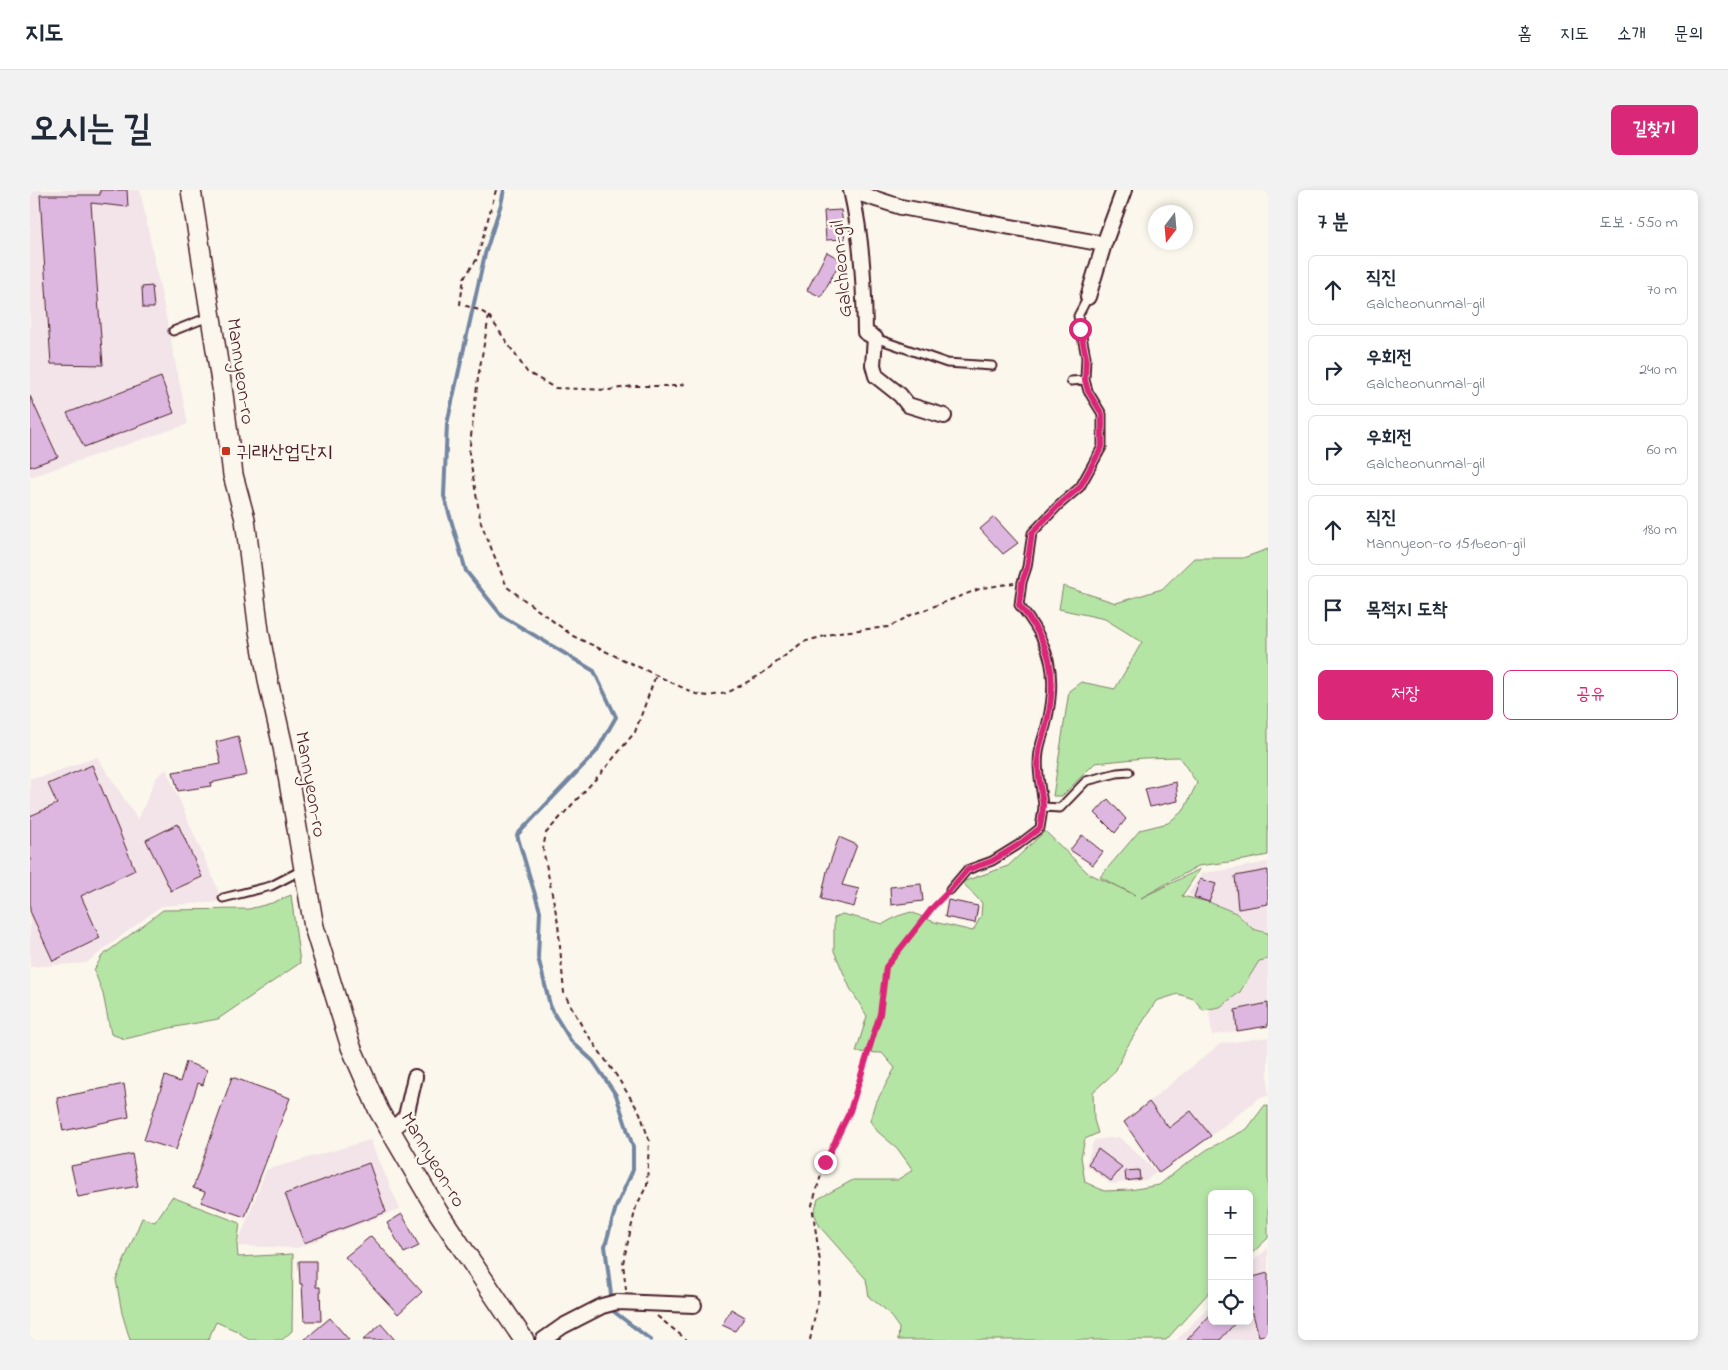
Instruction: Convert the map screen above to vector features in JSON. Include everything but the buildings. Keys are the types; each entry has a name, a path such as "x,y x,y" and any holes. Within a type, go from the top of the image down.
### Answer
{"main road":[{"name":"Mannyeon-ro","path":"190,190 223,394 233,475 245,519 259,631 283,747 314,927 352,1048 379,1111 438,1212 524,1340"}],"street":[{"name":"Galcheon-gil","path":"851,190 900,207 1104,244"},
{"name":"Galcheon-gil","path":"851,190 857,216 864,269 865,332 875,338 872,365 876,376 908,405 944,416"},
{"path":"1088,297 1104,244 1124,190"},
{"path":"391,1131 406,1116 415,1078"},
{"path":"543,1340 563,1326 602,1306 623,1303 694,1305"}],"lane":[{"path":"950,890 967,870 992,861 1018,845 1040,828 1043,807 1038,770 1039,752 1053,692 1052,668 1046,646 1019,605 1032,533 1059,505 1080,487 1102,447 1102,414 1088,391 1085,380 1086,357 1078,316 1088,297"},
{"path":"173,331 211,316"},
{"name":"Galcheon-gil","path":"875,338 947,363 992,366"},
{"path":"1071,381 1085,380"},
{"path":"1043,807 1060,808 1086,781 1129,772"},
{"path":"223,898 271,886 304,868"}],"path":[{"path":"496,190 477,259 464,278 460,304 479,310 489,316 526,372 555,388 609,390 633,386 679,386 686,383"},
{"path":"489,316 478,378 469,453 481,523 507,587 573,636 696,694 708,696 727,693 760,676 803,642 839,632 889,627 912,615 982,588 1022,582"},
{"path":"623,1303 623,1263 626,1244 636,1207 647,1185 649,1140 640,1113 583,1028 564,993 558,923 543,850 546,833 603,771 635,732 656,674"},
{"path":"810,1340 819,1295 820,1262 812,1204 825,1162 850,1111 878,1023 886,967 933,907 950,890"},
{"path":"655,1314 686,1340"}],"shaded area":[{"path":"30,190 140,190 188,424 30,477"},
{"path":"97,757 138,820 156,778 166,769 218,890 217,902 161,906 86,963 30,967 30,778 41,777"},
{"path":"1268,862 1268,931 1253,928 1238,913 1188,894 1202,873"},
{"path":"1268,960 1268,1026 1212,1035 1209,1011 1220,1007 1243,990 1259,961"},
{"path":"1268,1037 1268,1096 1260,1097 1211,1136 1159,1173 1124,1122 1220,1044"},
{"path":"1119,1137 1157,1172 1146,1180 1111,1184 1086,1165 1094,1140"},
{"path":"370,1140 400,1209 297,1248 237,1246 266,1170"},
{"path":"1268,1248 1268,1340 1177,1340 1208,1307 1208,1325 1253,1325 1253,1261"}],"green space":[{"path":"1268,549 1268,855 1198,866 1141,898 1200,869 1182,896 1209,902 1236,913 1253,929 1268,933 1268,959 1259,961 1240,992 1220,1007 1203,1010 1194,999 1178,994 1156,1001 1125,1050 1115,1072 1093,1092 1094,1120 1098,1133 1085,1139 1081,1157 1085,1182 1104,1191 1130,1190 1159,1185 1208,1149 1247,1129 1265,1105 1268,1106 1268,1238 1253,1252 1253,1190 1208,1190 1208,1293 1166,1340 898,1340 899,1328 886,1310 869,1297 866,1279 820,1227 814,1213 818,1199 853,1180 897,1180 913,1170 897,1148 878,1132 870,1121 874,1106 895,1068 882,1053 856,1052 867,1016 850,988 834,951 834,918 842,914 883,924 911,912 934,922 973,931 981,916 982,903 962,882 1008,866 1045,831 1088,873 1135,895 1100,877 1140,830 1168,823 1184,810 1197,783 1179,757 1144,758 1095,763 1062,796 1053,796 1069,691 1081,682 1115,689 1142,642 1105,619 1059,609 1063,586 1116,603 1162,589 1194,558 1243,558"},
{"path":"291,895 300,963 218,1019 125,1039 111,1034 103,994 94,970 102,956 163,910 249,909 272,903"},
{"path":"172,1197 240,1223 237,1246 238,1257 293,1254 292,1331 282,1340 249,1340 237,1331 216,1322 208,1340 130,1340 122,1313 116,1280 142,1218 155,1222"}],"waterway":[{"path":"504,190 485,254 447,424 444,496 466,571 502,616 594,671 616,717 596,752 517,835 540,911 538,957 551,1009 571,1041 593,1061 616,1095 633,1147 633,1170 616,1207 605,1246 613,1311 651,1340"}],"place":[{"name":"귀래산업단지","path":"226,451"}],"route":[{"path":"825,1162 850,1111 880,1014 886,967 933,907 967,870 992,861 1018,845 1040,828 1043,807 1038,770 1039,752 1053,692 1052,668 1046,646 1019,605 1032,533 1059,505 1080,487 1102,447 1102,414 1088,391 1085,380 1086,357 1080,329"}]}
